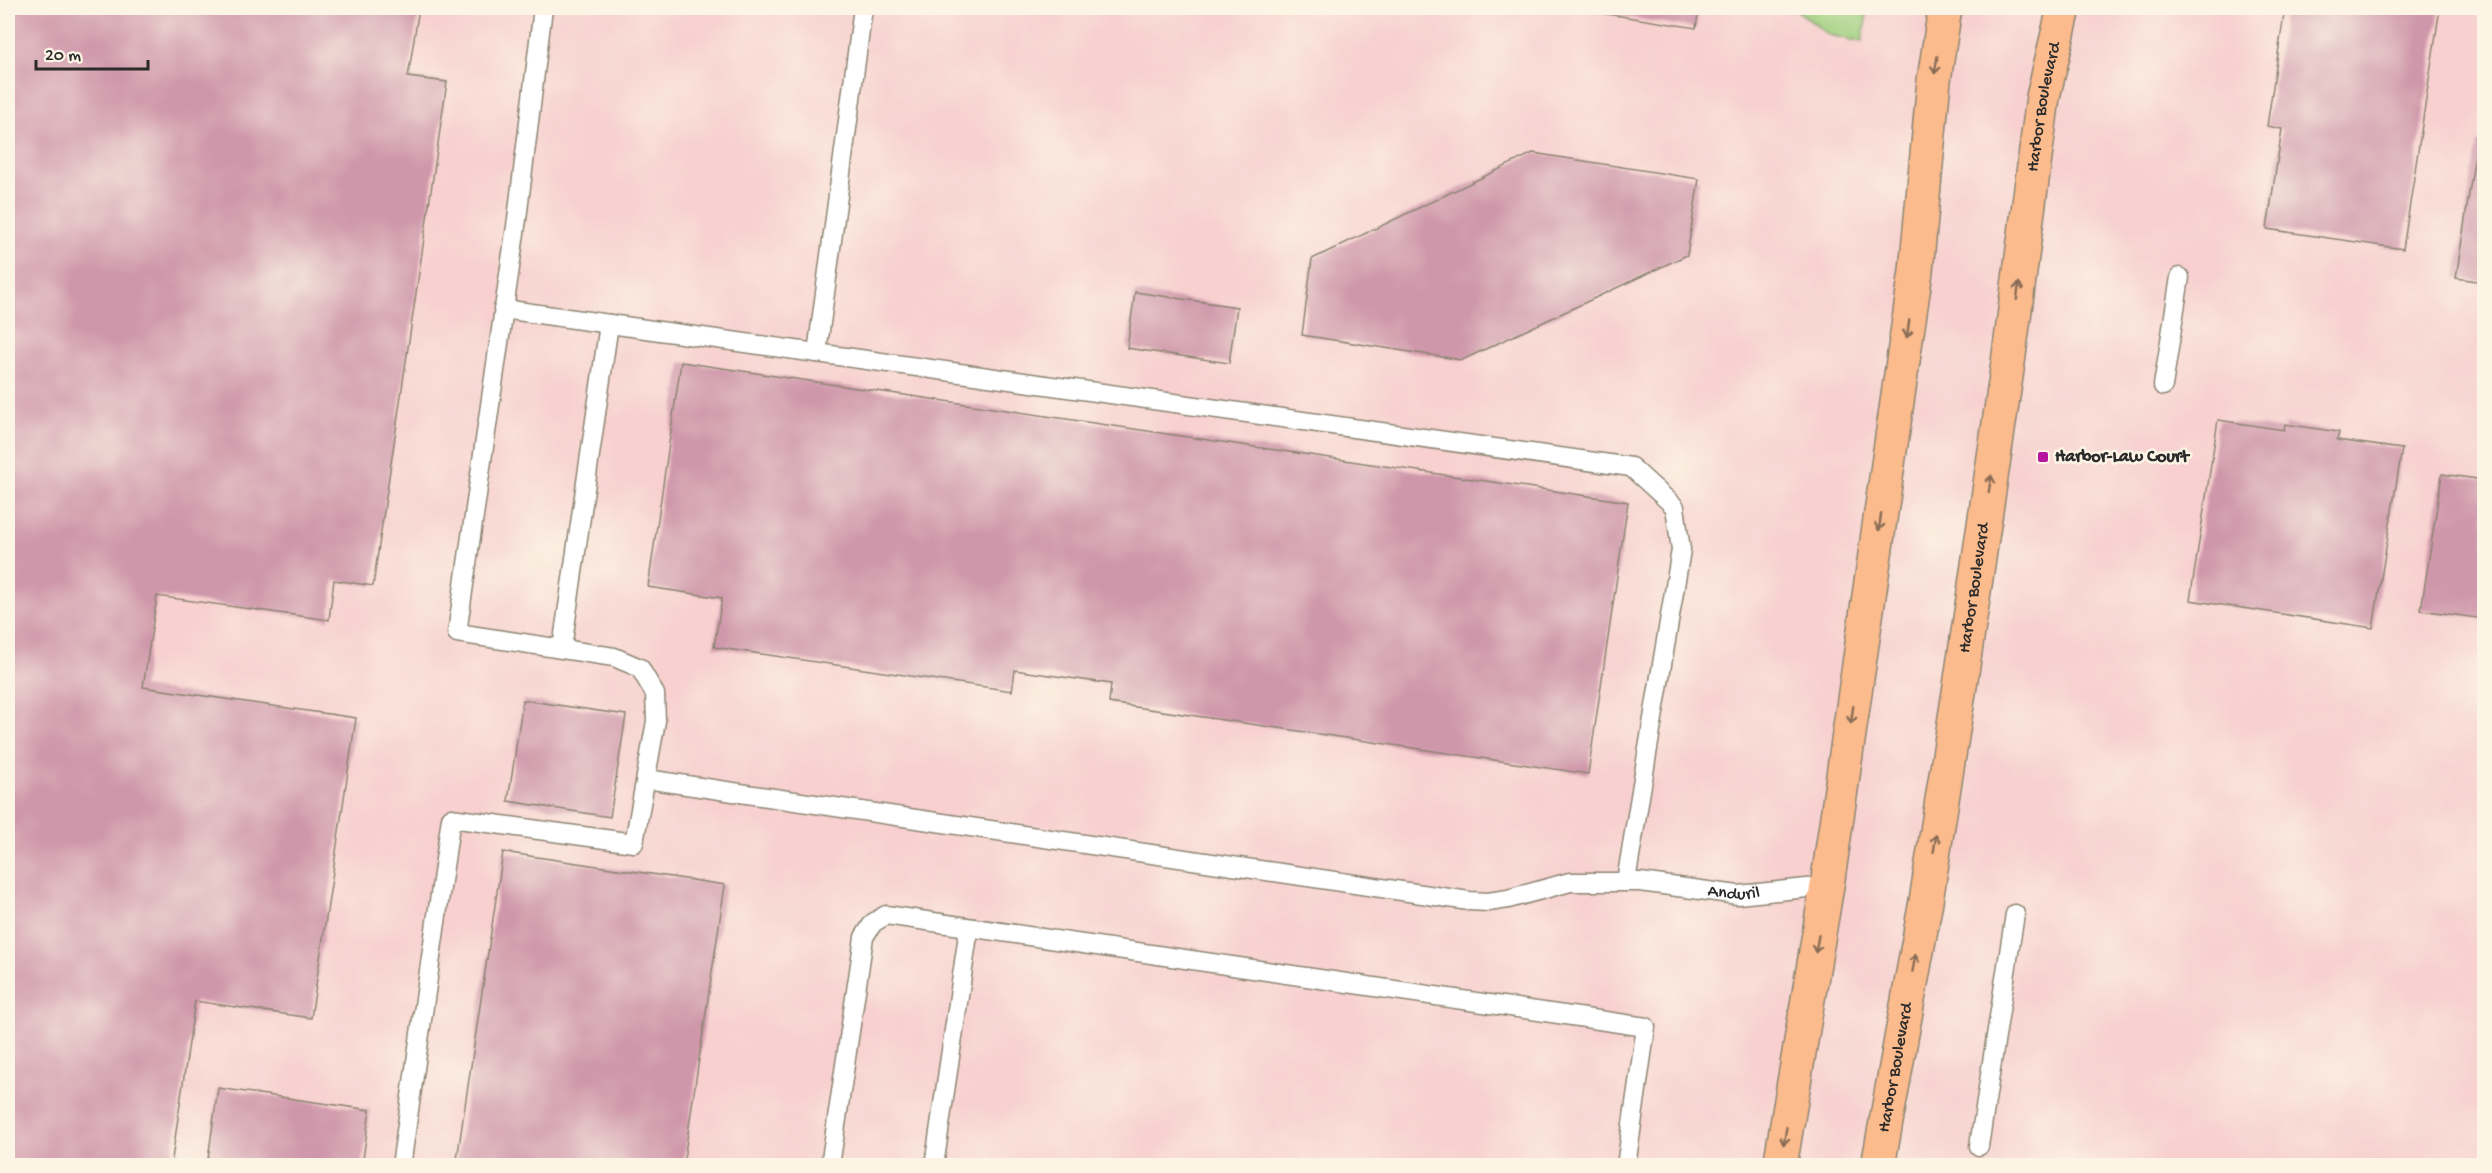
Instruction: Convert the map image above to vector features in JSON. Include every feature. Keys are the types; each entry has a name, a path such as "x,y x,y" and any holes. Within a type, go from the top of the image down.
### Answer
{"main road":[{"path":"1780,1166 1827,886 1916,271 1934,80 1946,8"},
{"name":"Harbor Boulevard","path":"1878,1166 1926,901 1963,663 2008,363 2043,97 2064,8"}],"lane":[{"path":"401,1166 451,818 634,843 656,721 655,694 640,668 615,657 457,633 543,8"},
{"path":"817,353 863,8"},
{"path":"2163,386 2180,277"},
{"path":"503,309 1631,467 1675,507 1681,550 1633,881"},
{"path":"562,648 609,324"},
{"name":"Anduril","path":"646,778 1469,901 1488,902 1570,882 1633,881 1738,895 1827,886"},
{"path":"1979,1146 2015,914"},
{"path":"830,1166 864,937 873,923 886,915 1646,1027 1626,1166"},
{"path":"934,1166 969,928"}],"shaded area":[{"path":"8,8 2484,8 2484,1165 8,1165"}],"green space":[{"path":"1794,8 1868,8 1862,42 1829,35"}],"building":[{"path":"8,8 419,8 408,77 447,82 373,586 334,580 329,620 157,596 143,687 356,718 311,1018 195,1001 171,1166 8,1166"},
{"path":"1570,8 1699,8 1696,28"},
{"path":"2285,8 2440,8 2403,249 2267,229 2282,129 2267,126"},
{"path":"2477,142 2484,143 2484,282 2456,278"},
{"path":"1533,153 1699,179 1687,255 1462,360 1302,335 1312,259"},
{"path":"1135,292 1237,307 1229,363 1127,348"},
{"path":"681,362 1628,502 1588,774 1109,703 1111,684 1015,670 1012,691 714,647 722,598 648,587"},
{"path":"2218,420 2284,430 2285,424 2339,432 2337,440 2402,449 2373,628 2190,600"},
{"path":"2442,474 2484,480 2484,619 2421,610"},
{"path":"523,700 626,715 610,817 508,801"},
{"path":"503,852 725,885 683,1166 456,1166"},
{"path":"218,1088 370,1110 362,1166 207,1166"}],"place":[{"name":"Harbor-Law Court","path":"2043,457"}]}
